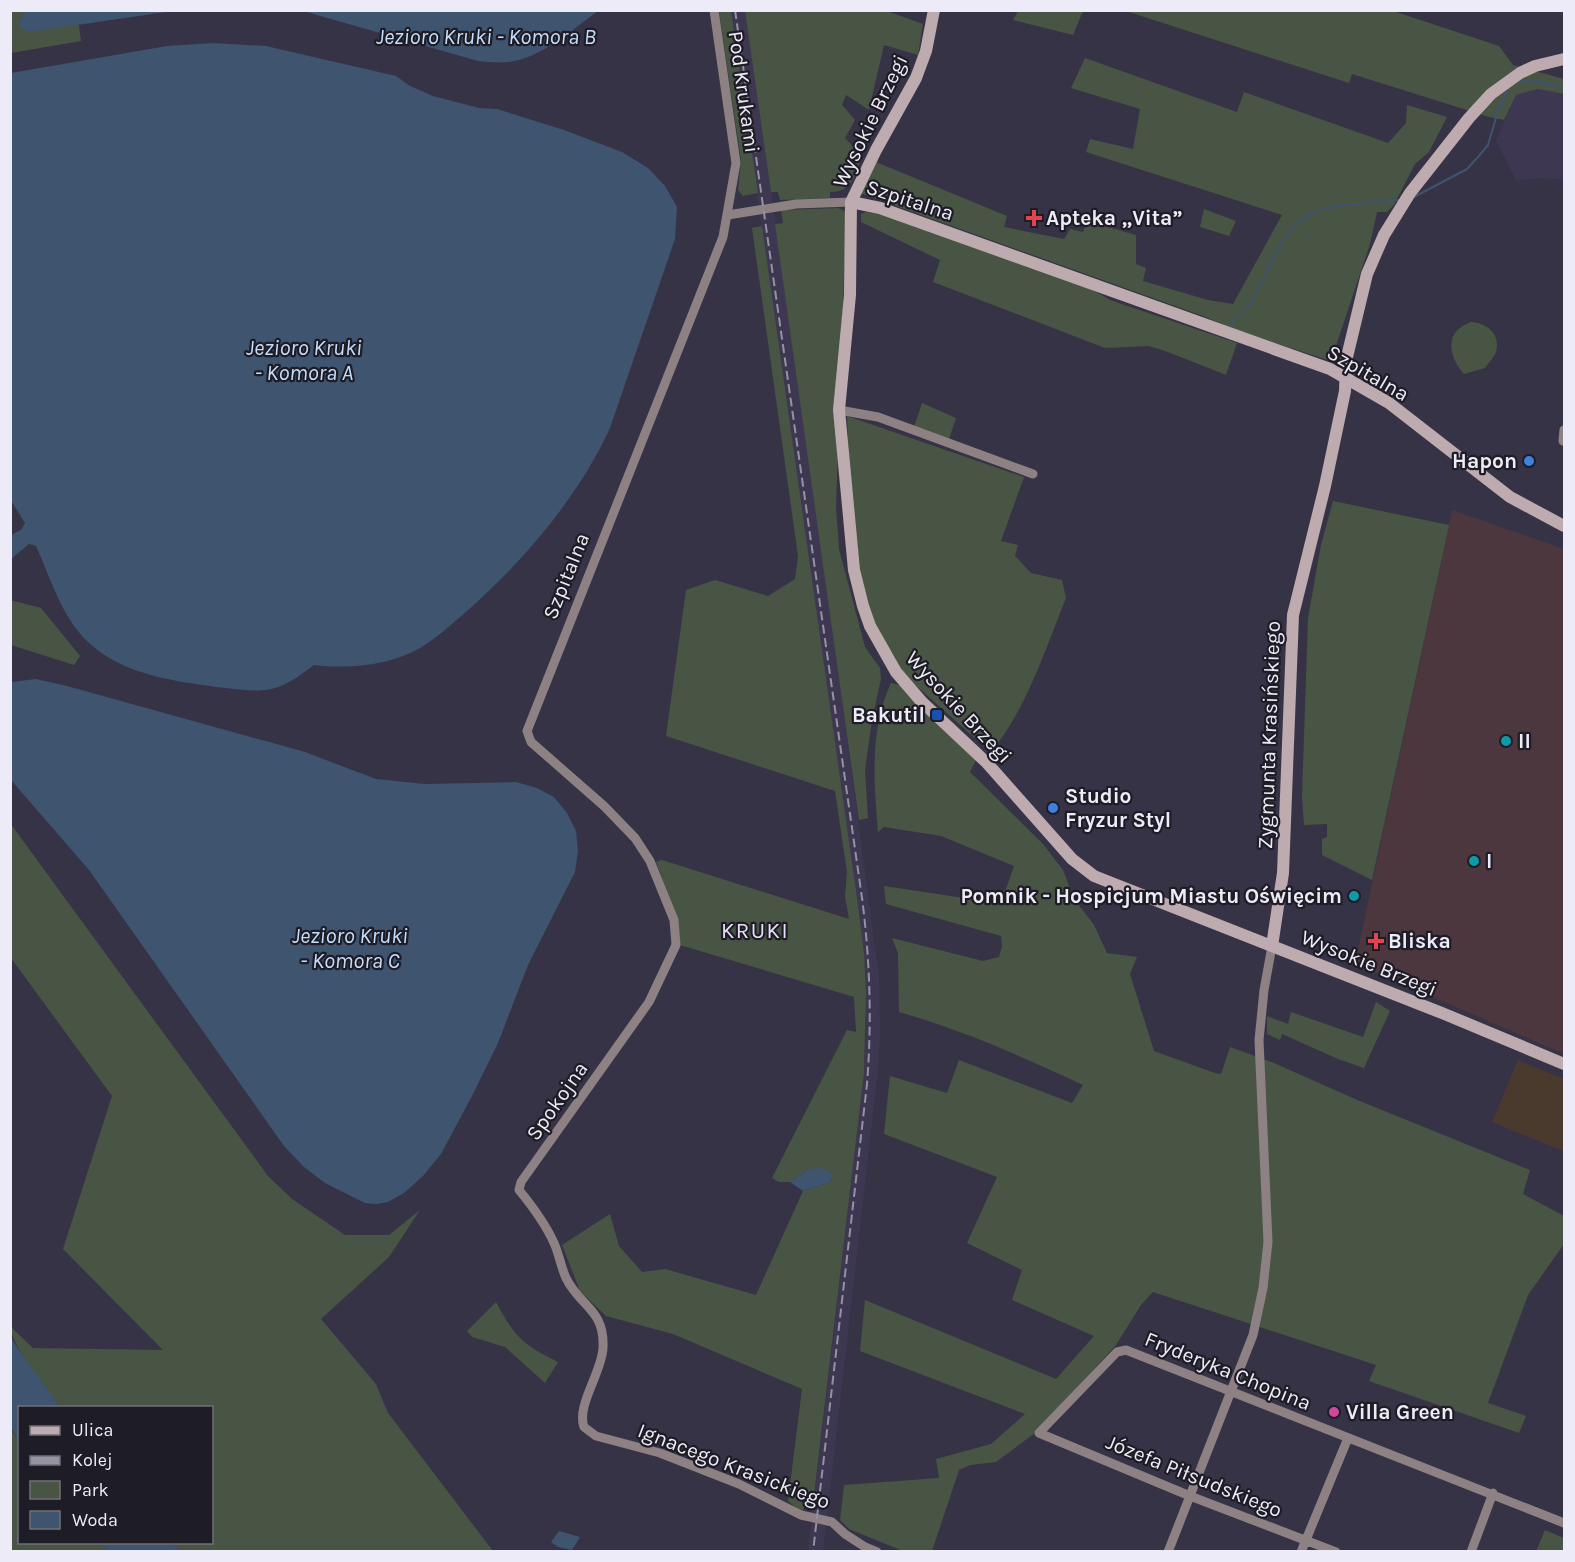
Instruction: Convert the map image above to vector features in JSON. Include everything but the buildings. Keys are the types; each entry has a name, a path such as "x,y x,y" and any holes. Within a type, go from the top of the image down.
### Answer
{"street":[{"name":"Pod Krukami","path":"714,10 736,163 728,215"},
{"name":"Wysokie Brzegi","path":"934,10 926,51 916,78 876,150 851,202 850,295 839,410 857,588 870,626 896,672 921,701 987,764 1062,849 1082,868 1112,883 1442,1013 1564,1064"},
{"name":"Zygmunta Krasińskiego","path":"1168,1551 1232,1393 1257,1320 1263,1288 1268,1219 1259,1040 1263,990 1283,873 1291,634 1293,615 1325,486 1345,391 1346,361 1367,274 1384,235 1410,193 1452,138 1491,94 1520,73 1536,66 1564,59"},
{"name":"Szpitalna","path":"649,1002 676,945 674,920 650,861 635,838 604,806 531,742 527,731 719,248 728,215 796,204 851,202 891,212 1326,368 1389,403 1518,503 1564,526"},
{"path":"839,410 878,417 1032,474"},
{"path":"1563,441 1564,430"},
{"name":"Spokojna","path":"543,1221 519,1190 521,1182 649,1002"},
{"name":"Ignacego Krasickiego","path":"543,1221 555,1245 565,1277 575,1293 591,1307 600,1323 603,1350 595,1382 582,1414 584,1427 596,1436 660,1453 739,1484 801,1515 832,1522 845,1534 877,1551"},
{"name":"Fryderyka Chopina","path":"1039,1433 1121,1350 1126,1350 1493,1493 1564,1523"},
{"name":"Józefa Piłsudskiego","path":"1039,1433 1190,1496 1336,1551"},
{"path":"1301,1551 1348,1438"},
{"path":"1471,1551 1493,1493"}],"shaded area":[{"path":"731,11 745,11 815,497 879,977 878,1070 823,1551 808,1551 864,1073 866,1031 864,953"},
{"path":"1538,89 1564,94 1564,180 1544,178 1516,180 1496,141 1515,95"},
{"path":"1452,510 1564,549 1564,1054 1355,963"},
{"path":"1518,1060 1564,1079 1564,1151 1492,1122"}],"green space":[{"path":"1018,10 1083,11 1073,35 1013,20"},
{"path":"11,11 25,11 19,22 79,25 81,41 11,53"},
{"path":"719,11 731,11 758,193 743,196 738,190 741,161"},
{"path":"745,11 887,11 923,24 918,55 884,45 869,110 846,95 842,105 855,120 845,138 862,156 849,185 844,189 830,192 830,198 780,200 778,192 771,192"},
{"path":"1126,11 1393,11 1499,46 1513,65 1564,79 1564,94 1538,89 1516,95 1504,120 1352,74 1349,83"},
{"path":"1085,58 1237,112 1244,92 1388,143 1406,123 1407,105 1447,117 1429,152 1415,164 1394,205 1387,212 1377,212 1370,244 1331,361 1241,332 1203,316 860,193 876,162 1007,216 1004,227 1064,239 1070,229 1083,232 1087,221 1136,235 1136,264 1146,268 1143,281 1208,300 1233,304 1282,215 1086,152 1090,139 1133,149 1140,109 1071,88"},
{"path":"838,208 845,211 846,223 836,507 839,549 865,647 880,668 881,679 865,770 868,818 859,820 775,224 783,223 781,210"},
{"path":"1204,209 1236,221 1229,236 1200,227"},
{"path":"866,212 882,214 1089,288 1110,300 1237,343 1226,375 1149,346 1105,348 933,282 940,260 861,222 861,214"},
{"path":"762,226 857,898 866,992 864,1073 813,1504 806,1504 802,1513 788,1501 802,1389 673,1334 606,1316 580,1291 562,1245 610,1214 619,1246 642,1272 665,1269 756,1295 803,1191 828,1183 832,1179 832,1174 827,1170 808,1169 790,1182 779,1182 772,1178 847,1030 856,1032 854,997 680,945 678,920 656,862 662,860 849,919 845,896 847,872 835,791 666,736 686,590 715,580 768,596 795,579 798,556 752,228"},
{"path":"1471,322 1487,327 1495,335 1497,346 1495,354 1485,368 1464,374 1455,360 1451,345 1456,331"},
{"path":"922,403 956,418 949,439 914,427"},
{"path":"847,416 1024,477 1001,541 1018,545 1015,556 1031,573 1062,580 1066,598 1026,696 993,750 986,748 884,657 854,581"},
{"path":"1333,501 1449,525 1372,880 1322,855 1322,839 1327,837 1327,824 1304,825 1302,796 1308,618 1321,545"},
{"path":"10,600 41,608 80,656 74,665 11,645"},
{"path":"891,683 900,685 977,758 970,772 1043,844 1063,870 1074,899 1094,925 1107,953 1137,957 1130,974 1154,1051 1221,1074 1230,1047 1274,1063 1355,1099 1530,1170 1523,1194 1564,1216 1564,1244 1528,1295 1488,1403 1526,1416 1519,1433 1369,1381 1376,1365 1153,1292 1141,1305 1116,1345 1039,1430 996,1462 970,1465 959,1470 932,1551 903,1551 849,1529 840,1520 844,1485 939,1478 936,1459 991,1444 1025,1414 860,1351 865,1300 1056,1379 1094,1336 1012,1300 1022,1270 967,1243 997,1177 884,1134 890,1076 947,1093 959,1060 1072,1103 1083,1085 970,1036 899,1012 898,953 892,938 983,961 999,957 1002,946 1001,936 886,904 884,886 991,902 1006,889 1014,866 941,836 884,827 878,832 875,795 876,738 879,719"},
{"path":"10,823 268,1176 292,1199 345,1235 389,1235 420,1210 389,1257 321,1319 376,1384 388,1413 493,1551 182,1551 173,1544 213,1544 213,1406 59,1406 23,1356 11,1327 33,1348 163,1350 63,1249 112,1096 11,958"},
{"path":"1376,1002 1390,1011 1364,1068 1282,1034 1280,1040 1267,1034 1267,1016 1288,1024 1291,1012 1363,1037"},
{"path":"496,1302 508,1323 528,1345 558,1362 545,1383 505,1347 472,1337 467,1331"},
{"path":"10,1428 18,1440 18,1544 101,1544 109,1551 11,1551"},
{"path":"1545,1530 1564,1538 1564,1551 1536,1551"}],"water":[{"path":"25,10 173,11 29,32 21,28 19,22"},
{"name":"Jezioro Kruki - Komora B","path":"598,10 567,35 543,50 519,60 507,62 478,61 303,11"},
{"name":"Jezioro Kruki - Komora A","path":"212,43 266,46 396,76 410,86 433,96 479,108 497,109 564,130 622,152 648,168 665,186 677,207 675,239 610,428 582,478 548,527 488,592 420,648 395,659 368,665 341,667 314,665 285,684 262,690 225,688 174,680 124,666 95,648 84,638 66,614 36,546 29,544 11,559 11,535 21,530 25,523 10,499 11,73 167,46"},
{"name":"Jezioro Kruki - Komora C","path":"36,679 305,752 376,779 425,784 516,782 537,788 554,797 567,813 576,831 578,851 575,872 528,965 498,1043 473,1094 441,1154 423,1176 404,1193 388,1202 365,1203 325,1183 304,1167 284,1146 89,870 11,780 11,682"},
{"path":"820,1168 832,1174 832,1179 828,1183 803,1191 790,1182 808,1169"},
{"path":"10,1336 59,1406 18,1406 18,1439 11,1428"},
{"path":"559,1531 580,1537 572,1550 558,1547 551,1542"},
{"path":"101,1544 173,1544 182,1551 109,1551"}],"waterway":[{"path":"1518,82 1533,80 1564,88"},
{"path":"1414,197 1467,169 1478,157 1488,145 1498,111 1508,88"},
{"path":"1230,324 1250,304 1275,254 1291,230 1301,220 1321,210 1399,200"}],"railway":[{"path":"735,10 867,944 870,1014 867,1084 813,1552"}],"place":[{"name":"Apteka „Vita”","path":"1034,218"},
{"name":"Hapon","path":"1529,461"},
{"name":"Bakutil","path":"937,715"},
{"name":"II","path":"1506,741"},
{"name":"Studio Fryzur Styl","path":"1053,808"},
{"name":"I","path":"1474,861"},
{"name":"Pomnik - Hospicjum Miastu Oświęcim","path":"1354,896"},
{"name":"Bliska","path":"1376,941"},
{"name":"Villa Green","path":"1334,1412"}],"district":[{"name":"KRUKI","path":"755,930"}]}
